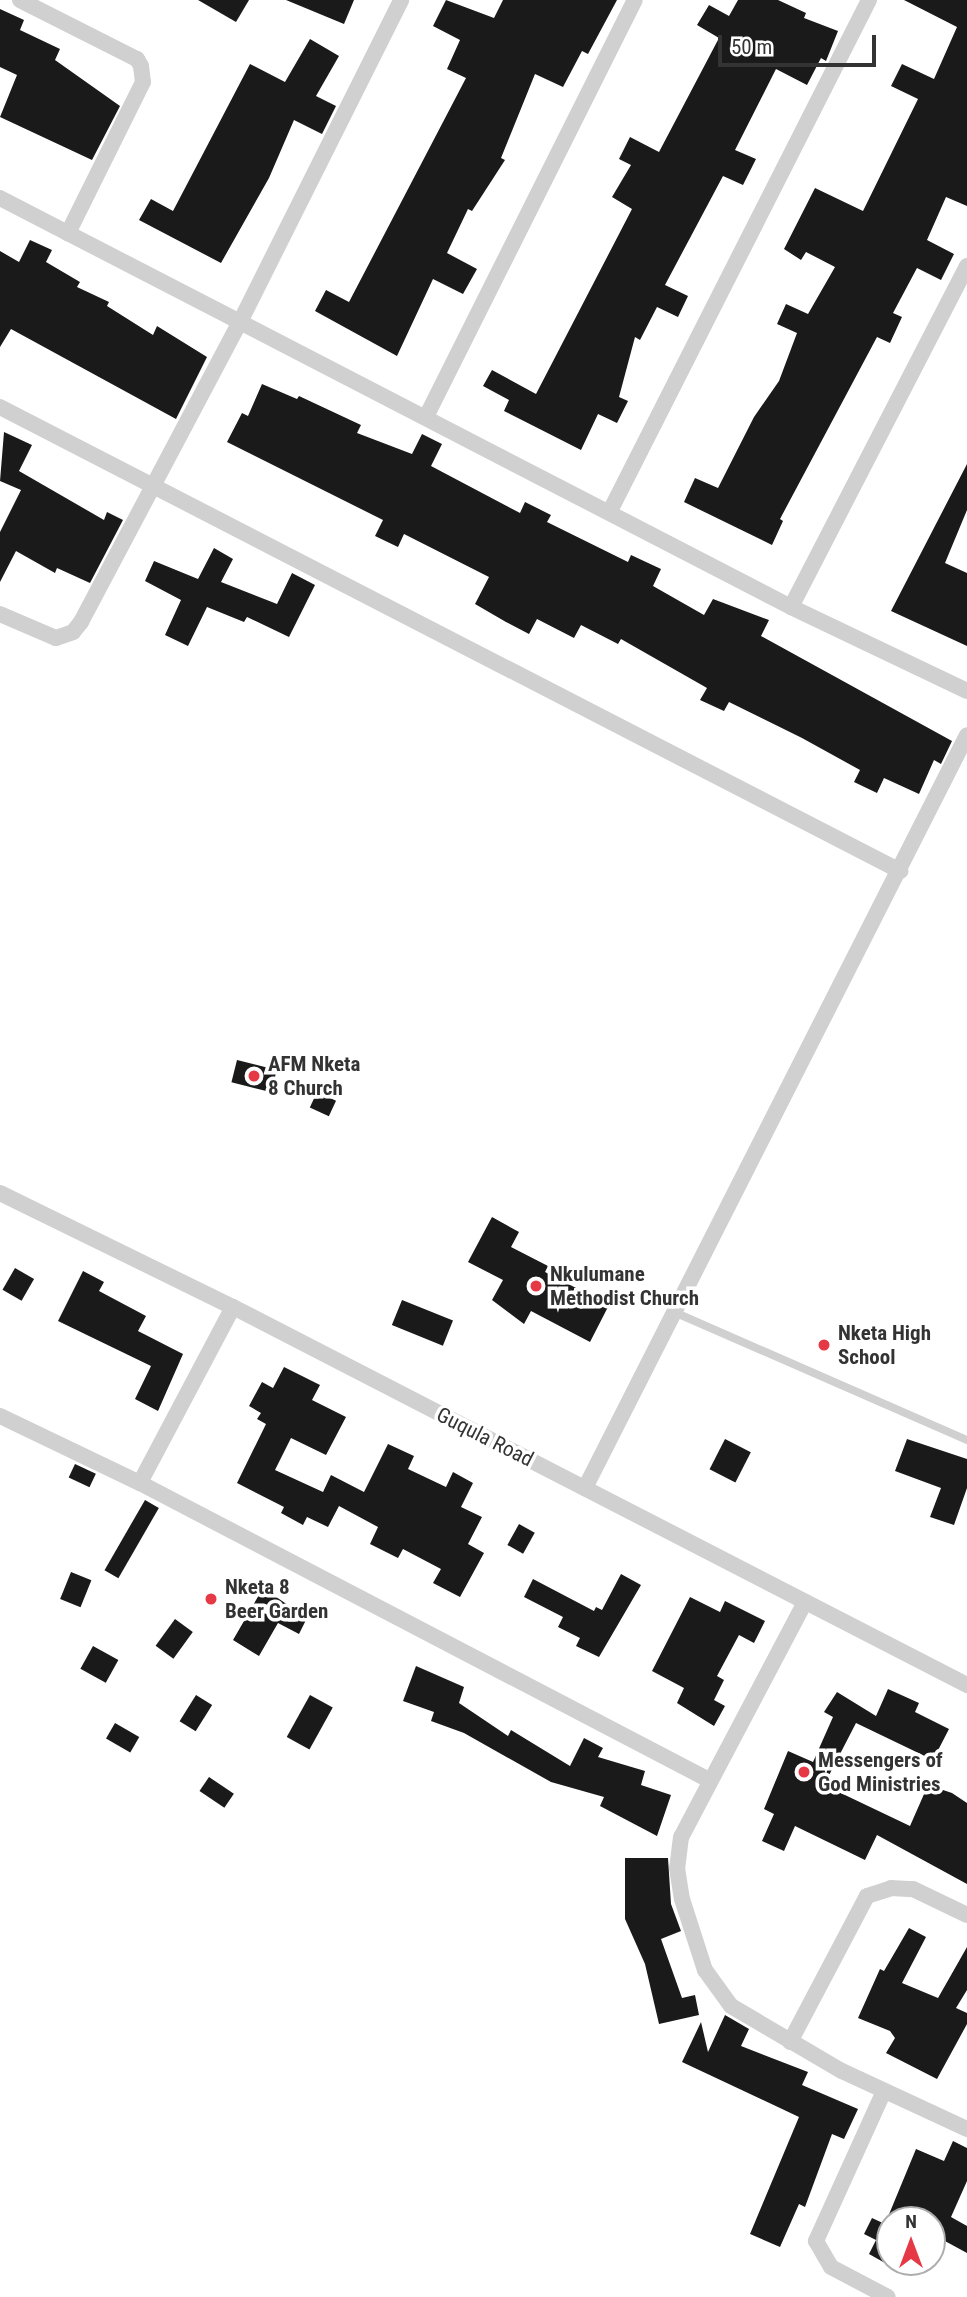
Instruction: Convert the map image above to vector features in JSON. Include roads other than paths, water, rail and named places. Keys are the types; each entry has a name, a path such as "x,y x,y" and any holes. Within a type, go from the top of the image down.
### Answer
{"street":[{"path":"20,0 137,59 141,66 143,82 68,233"},
{"path":"0,614 43,636 56,638 73,632 240,321 401,0"},
{"path":"426,418 635,0"},
{"path":"610,511 869,0"},
{"path":"0,198 610,511 791,607 967,691"},
{"path":"791,607 967,267"},
{"path":"0,407 900,871"},
{"path":"585,1488 967,735"},
{"name":"Guqula Road","path":"0,1193 233,1307 804,1604 967,1685"},
{"path":"140,1483 233,1307"},
{"path":"0,1416 140,1483 709,1780"},
{"path":"804,1604 709,1780 678,1852 682,1899 705,1970 718,1993 742,2015 884,2091 967,2129"},
{"path":"790,2042 867,1896 891,1888 913,1889 967,1915"},
{"path":"884,2091 816,2241 820,2255 831,2266 888,2297"}],"lane":[{"path":"674,1312 967,1440"}],"place":[{"name":"AFM Nketa 8 Church","path":"254,1076"},
{"name":"Nkulumane Methodist Church","path":"536,1286"},
{"name":"Nketa High School","path":"824,1345"},
{"name":"Nketa 8 Beer Garden","path":"211,1599"},
{"name":"Messengers of God Ministries","path":"804,1772"}]}
